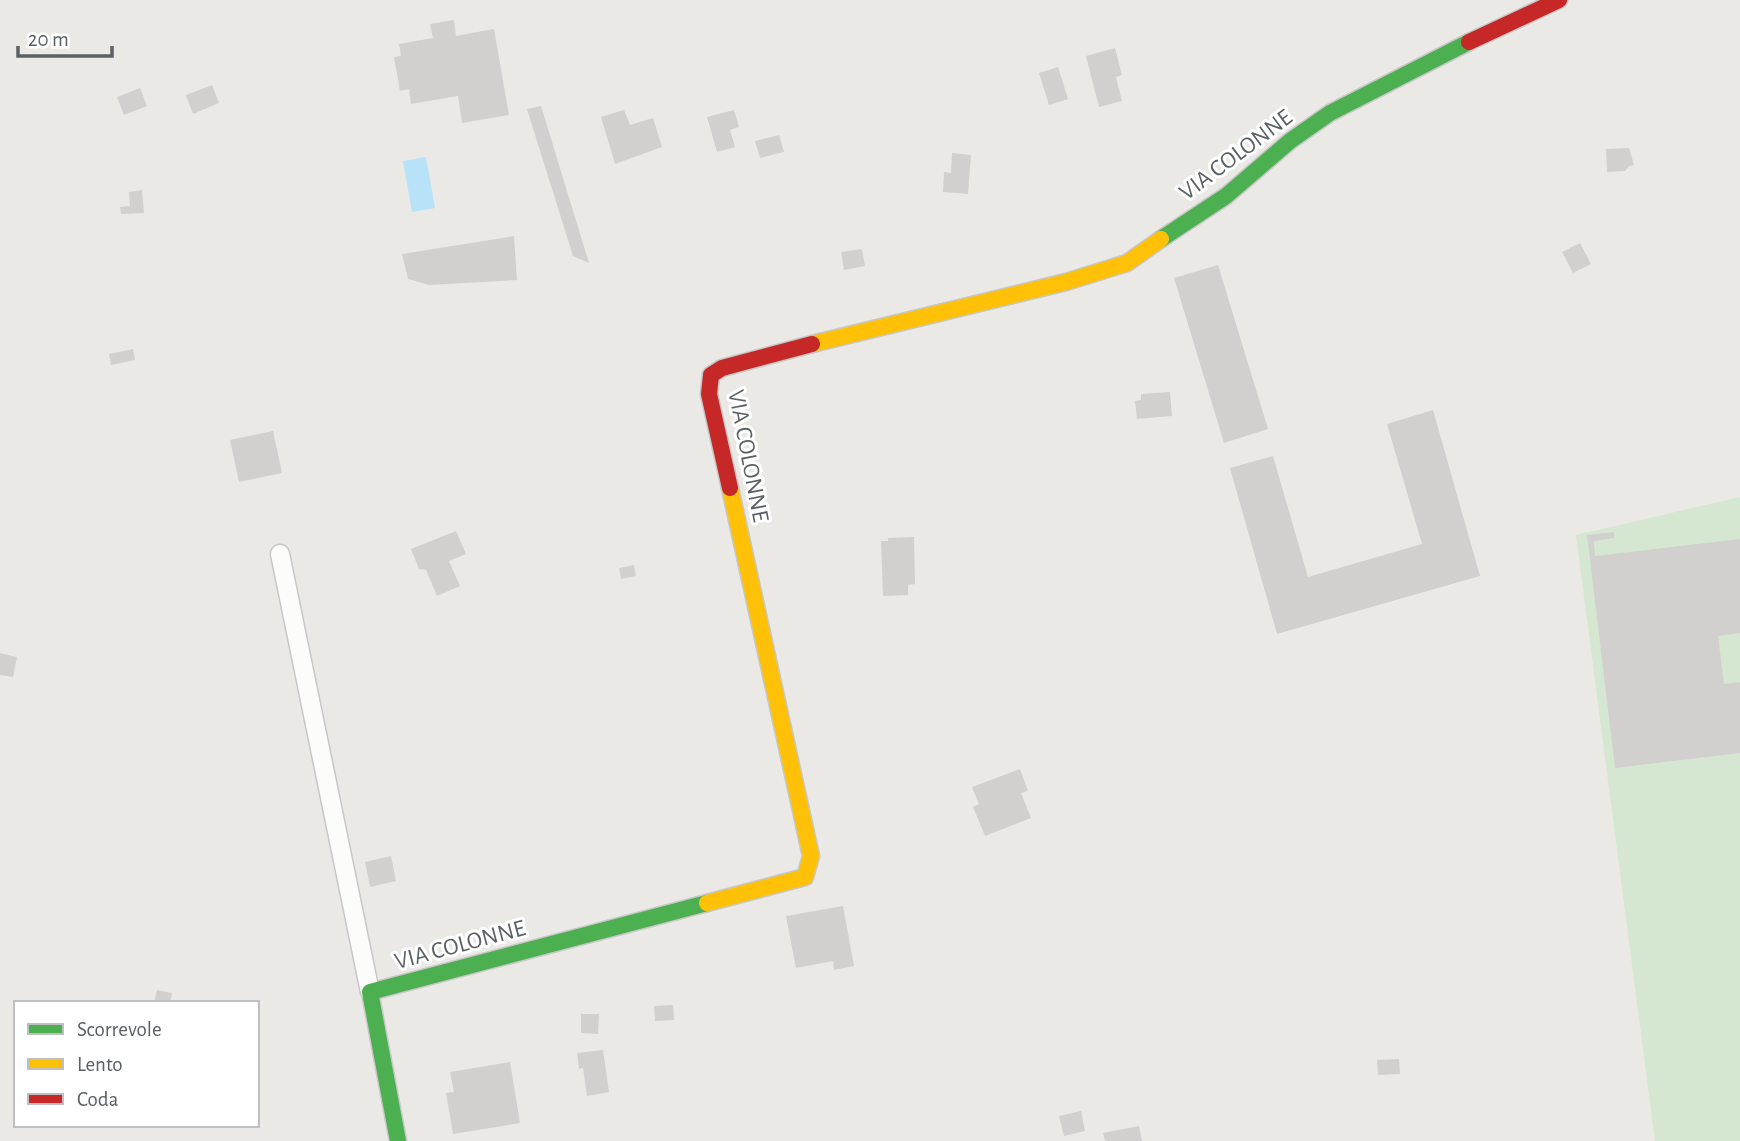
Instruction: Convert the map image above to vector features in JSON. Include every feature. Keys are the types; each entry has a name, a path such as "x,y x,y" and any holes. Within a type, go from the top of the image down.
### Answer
{"street":[{"name":"VIA COLONNE","path":"398,1141 370,992 805,877 811,856 709,394 711,375 722,368 771,354 1066,282 1127,263 1226,196 1290,141 1330,113 1447,52 1559,0"}],"lane":[{"path":"279,554 370,992"}],"green space":[{"path":"1740,497 1740,1141 1655,1141 1576,535"}],"water":[{"path":"426,157 435,208 412,212 403,161"}],"building":[{"path":"454,20 456,36 494,29 509,115 462,123 458,96 411,104 409,89 400,91 394,57 401,56 399,44 433,38 430,24"},
{"path":"1115,48 1122,75 1116,77 1122,101 1099,107 1086,56"},
{"path":"1058,67 1068,99 1049,105 1039,73"},
{"path":"212,85 219,103 193,114 186,95"},
{"path":"140,88 147,106 124,115 117,97"},
{"path":"541,106 589,263 573,256 527,109"},
{"path":"624,110 630,125 653,118 662,147 615,164 601,117"},
{"path":"734,110 739,127 730,130 735,147 717,152 707,117"},
{"path":"779,135 784,152 760,158 755,141"},
{"path":"1629,148 1634,165 1625,171 1607,172 1606,149"},
{"path":"952,153 971,155 968,194 943,192 944,172 951,173"},
{"path":"142,190 144,213 121,214 120,207 130,206 129,192"},
{"path":"514,236 517,280 429,285 408,279 402,254"},
{"path":"1580,243 1591,264 1573,273 1562,252"},
{"path":"862,249 865,266 844,270 841,252"},
{"path":"1218,265 1268,429 1224,443 1174,278"},
{"path":"133,349 135,360 111,365 109,354"},
{"path":"1170,392 1172,416 1137,419 1135,401 1141,400 1141,394"},
{"path":"1433,410 1480,576 1277,634 1230,468 1273,456 1308,577 1422,544 1387,424"},
{"path":"273,431 282,473 239,482 230,440"},
{"path":"456,531 466,554 449,561 460,586 437,596 426,570 419,569 411,549"},
{"path":"1614,532 1614,538 1594,541 1595,556 1740,539 1740,633 1718,636 1724,684 1740,682 1740,753 1615,768 1587,535"},
{"path":"914,537 915,584 908,585 908,595 883,596 881,541 888,541 888,538"},
{"path":"634,565 636,576 621,579 619,568"},
{"path":"0,653 17,657 13,677 0,675"},
{"path":"1020,769 1028,791 1021,793 1031,818 985,836 973,807 979,804 972,787"},
{"path":"391,856 396,881 370,887 365,862"},
{"path":"843,906 854,966 834,970 833,961 796,968 786,916"},
{"path":"157,990 172,993 170,1001 154,1001"},
{"path":"673,1005 674,1020 655,1021 654,1006"},
{"path":"581,1014 599,1014 598,1034 581,1033"},
{"path":"603,1050 609,1092 587,1096 583,1068 579,1069 577,1053"},
{"path":"1399,1059 1400,1074 1378,1075 1377,1060"},
{"path":"510,1062 520,1123 453,1134 446,1093 454,1092 450,1072"},
{"path":"1081,1111 1085,1131 1064,1136 1059,1116"},
{"path":"1139,1126 1142,1141 1105,1141 1103,1133"}],"traffic: fast":[{"path":"1161,239 1226,196 1290,141 1330,113 1469,42"},
{"path":"398,1141 370,992 707,903"}],"traffic: slow":[{"path":"812,344 1066,282 1127,263 1161,239"},
{"path":"707,903 805,877 811,856 730,488"}],"traffic: jam":[{"path":"1469,42 1559,0"},
{"path":"730,488 709,394 711,375 722,368 812,344"}]}
